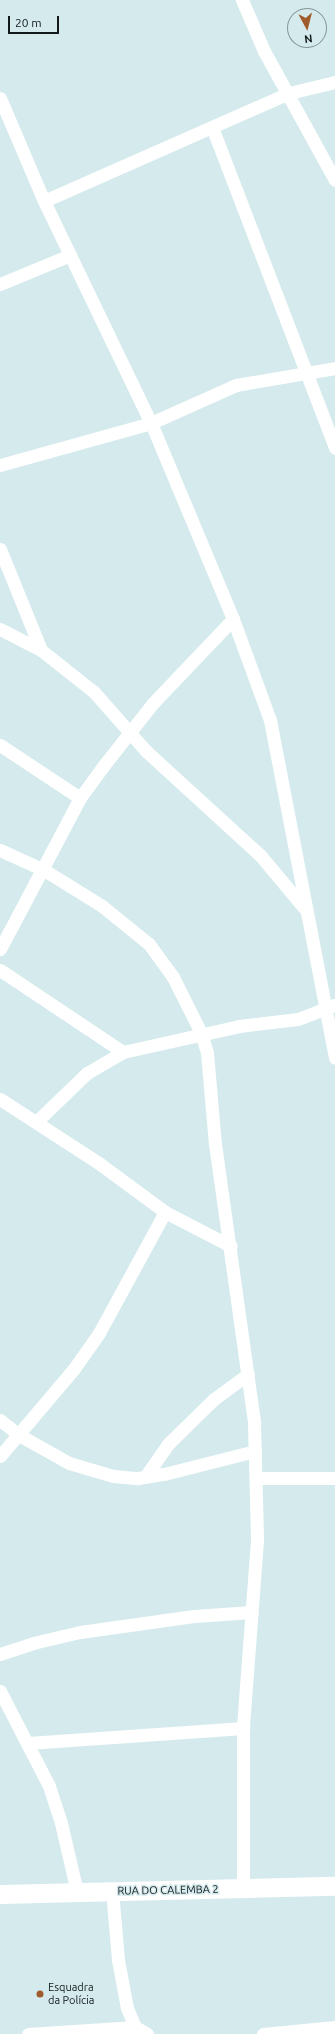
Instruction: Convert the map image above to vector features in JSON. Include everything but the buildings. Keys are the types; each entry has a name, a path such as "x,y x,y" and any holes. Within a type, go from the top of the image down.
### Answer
{"main road":[{"name":"RUA DO CALEMBA 2","path":"0,1894 335,1886"}],"street":[{"path":"242,0 264,51 289,93 335,180"},
{"path":"44,202 289,93 335,82"},
{"path":"0,98 44,202 152,422 233,619 270,720 306,910 330,1006 335,1058"},
{"path":"212,127 308,374 335,448"},
{"path":"0,284 70,255"},
{"path":"0,465 152,422 236,385 308,374 335,368"},
{"path":"0,549 41,650"},
{"path":"0,949 44,870 80,798 129,733 164,691 233,619"},
{"path":"0,629 41,650 94,692 129,733 260,855 306,910"},
{"path":"0,746 80,798"},
{"path":"0,850 44,870 102,906 149,944 173,976 201,1033 207,1052 215,1144 231,1246 248,1374 255,1451 257,1540 243,1728 243,1888"},
{"path":"0,970 123,1052"},
{"path":"36,1122 87,1073 123,1052 201,1033 298,1019 330,1006"},
{"path":"0,1099 36,1122 165,1212 231,1246"},
{"path":"0,1456 73,1370 99,1332 165,1212"},
{"path":"145,1477 168,1444 214,1399 248,1374"},
{"path":"0,1420 19,1435 69,1463 93,1472 113,1476 145,1477 255,1451"},
{"path":"256,1478 335,1478"},
{"path":"0,1654 33,1642 80,1632 187,1617 252,1612"},
{"path":"0,1691 49,1786 61,1822 77,1892"},
{"path":"28,1743 243,1728"},
{"path":"112,1891 118,1960 126,2008 135,2028"},
{"path":"263,2034 335,2027"},
{"path":"28,2034 135,2028 147,2034"}],"place":[{"name":"Esquadra da Polícia","path":"40,1994"}]}
